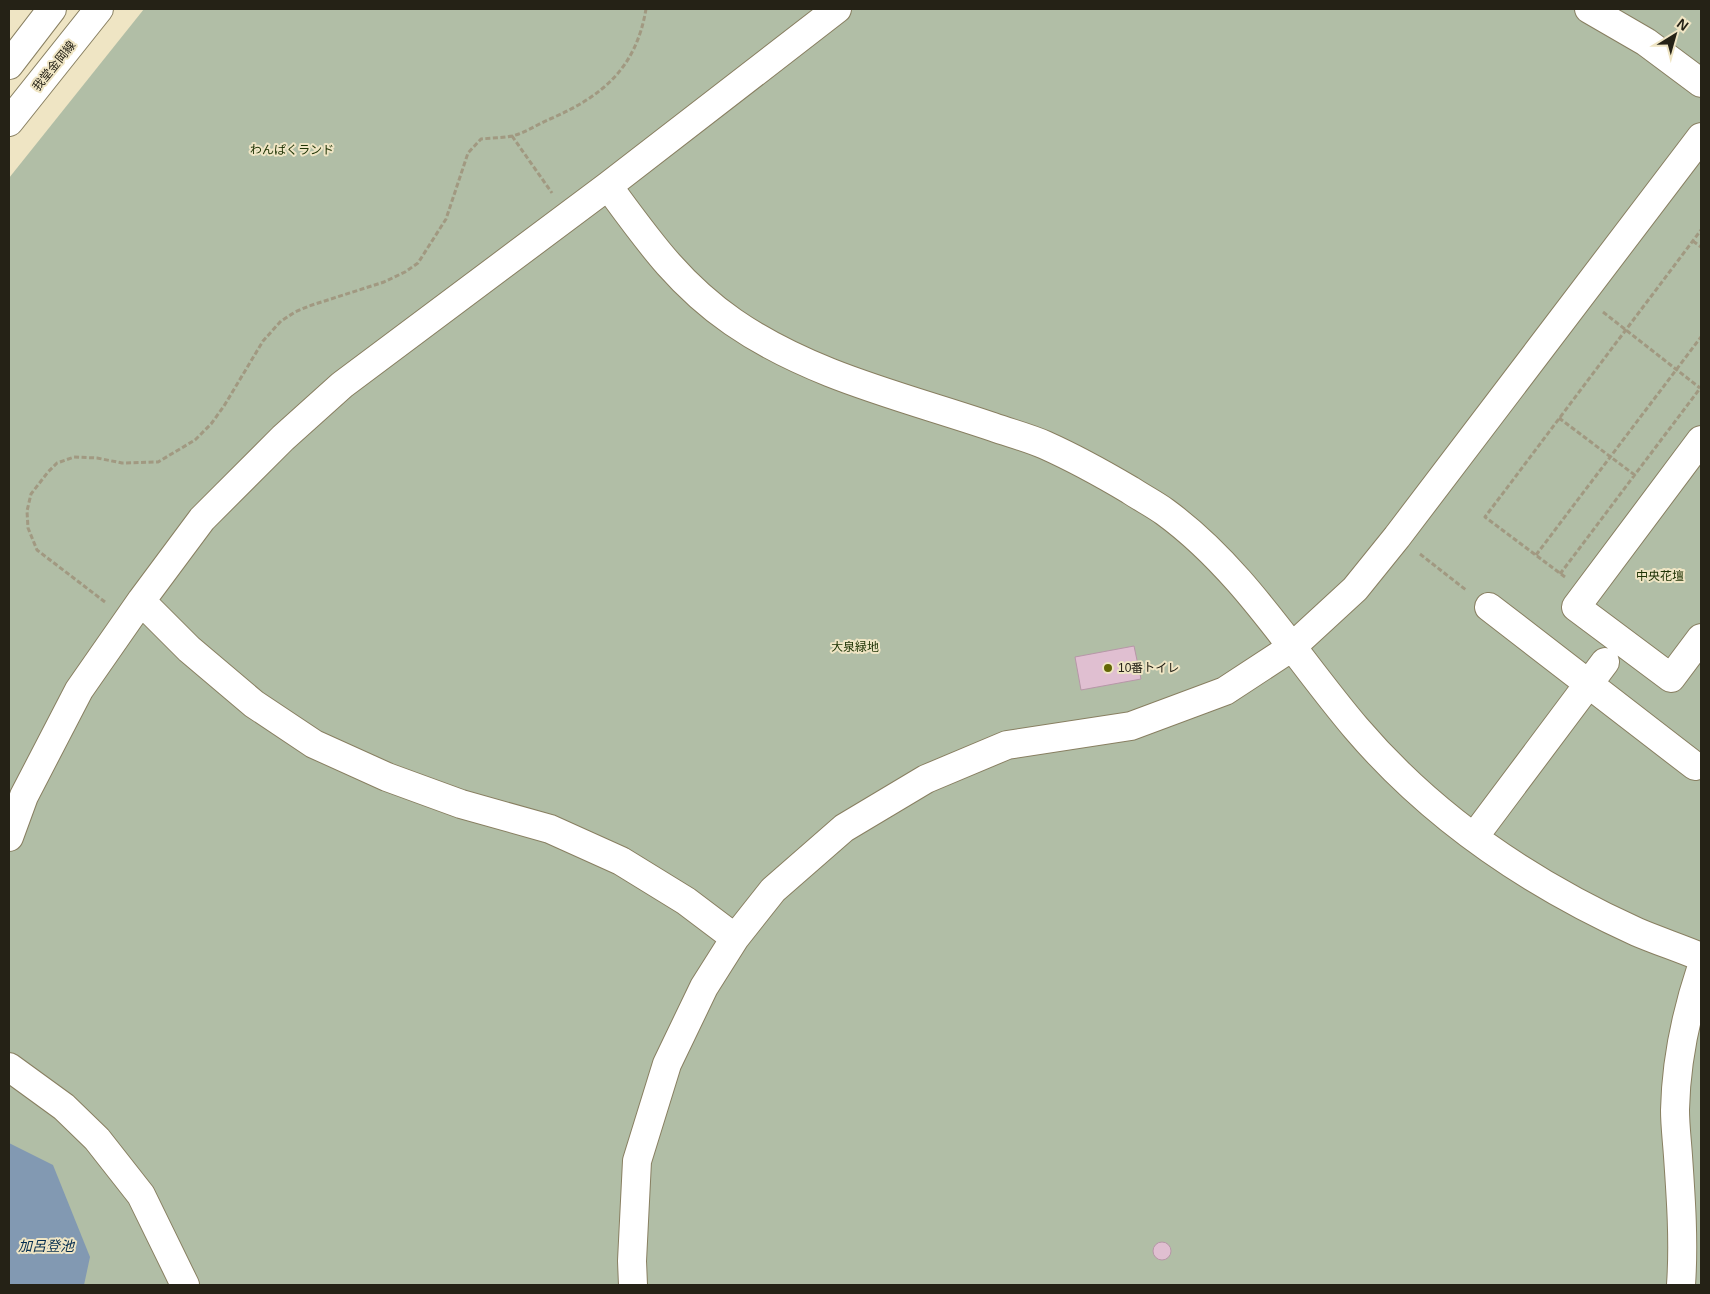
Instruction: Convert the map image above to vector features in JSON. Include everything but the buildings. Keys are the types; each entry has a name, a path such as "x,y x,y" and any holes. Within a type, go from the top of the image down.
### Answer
{"street":[{"path":"9,64 52,9"},
{"name":"我堂金岡線","path":"9,122 99,9"},
{"path":"9,837 24,796 79,690 134,610 202,519 283,438 342,385 569,216 837,9"},
{"path":"1589,9 1646,42 1701,83"},
{"path":"633,1285 632,1261 637,1162 667,1064 704,988 735,938 773,890 844,828 926,779 1007,745 1131,726 1225,691 1292,647 1355,589 1397,537 1701,137"},
{"path":"608,186 654,250 690,288 733,322 775,347 826,372 1045,445 1107,477 1164,511 1211,550 1292,647 1356,728 1392,766 1442,812 1517,867 1580,903 1639,932 1701,957"},
{"path":"1701,440 1576,607 1671,678 1701,638"},
{"path":"1489,607 1696,766"},
{"path":"134,610 189,649 254,704 314,744 387,778 461,804 550,829 620,861 686,901 735,938"},
{"path":"1474,837 1605,662"},
{"path":"1681,1285 1683,1262 1676,1110 1679,1056 1690,1001 1701,969"},
{"path":"9,1067 64,1107 97,1139 141,1195 185,1285"}],"path":[{"path":"134,610 37,550 28,528 27,511 31,494 48,472 57,463 74,457 97,458 122,463 158,462 195,440 220,412 263,341 281,321 309,306 384,282 418,263 446,219 468,153 481,139 512,136 580,106 608,85 634,49 646,9"},
{"path":"512,136 569,216"},
{"path":"1586,594 1485,517 1701,230"},
{"path":"1693,241 1701,247"},
{"path":"1560,574 1701,388 1626,330"},
{"path":"1536,555 1701,337"},
{"path":"1559,418 1660,494"},
{"path":"1397,537 1489,607"}],"green space":[{"name":"大泉緑地","path":"144,9 1701,9 1701,1285 9,1285 9,178"}],"water":[{"name":"加呂登池","path":"9,1143 53,1165 90,1257 84,1285 9,1285"}],"place":[{"name":"10番トイレ","path":"1108,668"}],"park label":[{"name":"わんぱくランド","path":"292,150"},
{"name":"中央花壇","path":"1660,576"}]}
